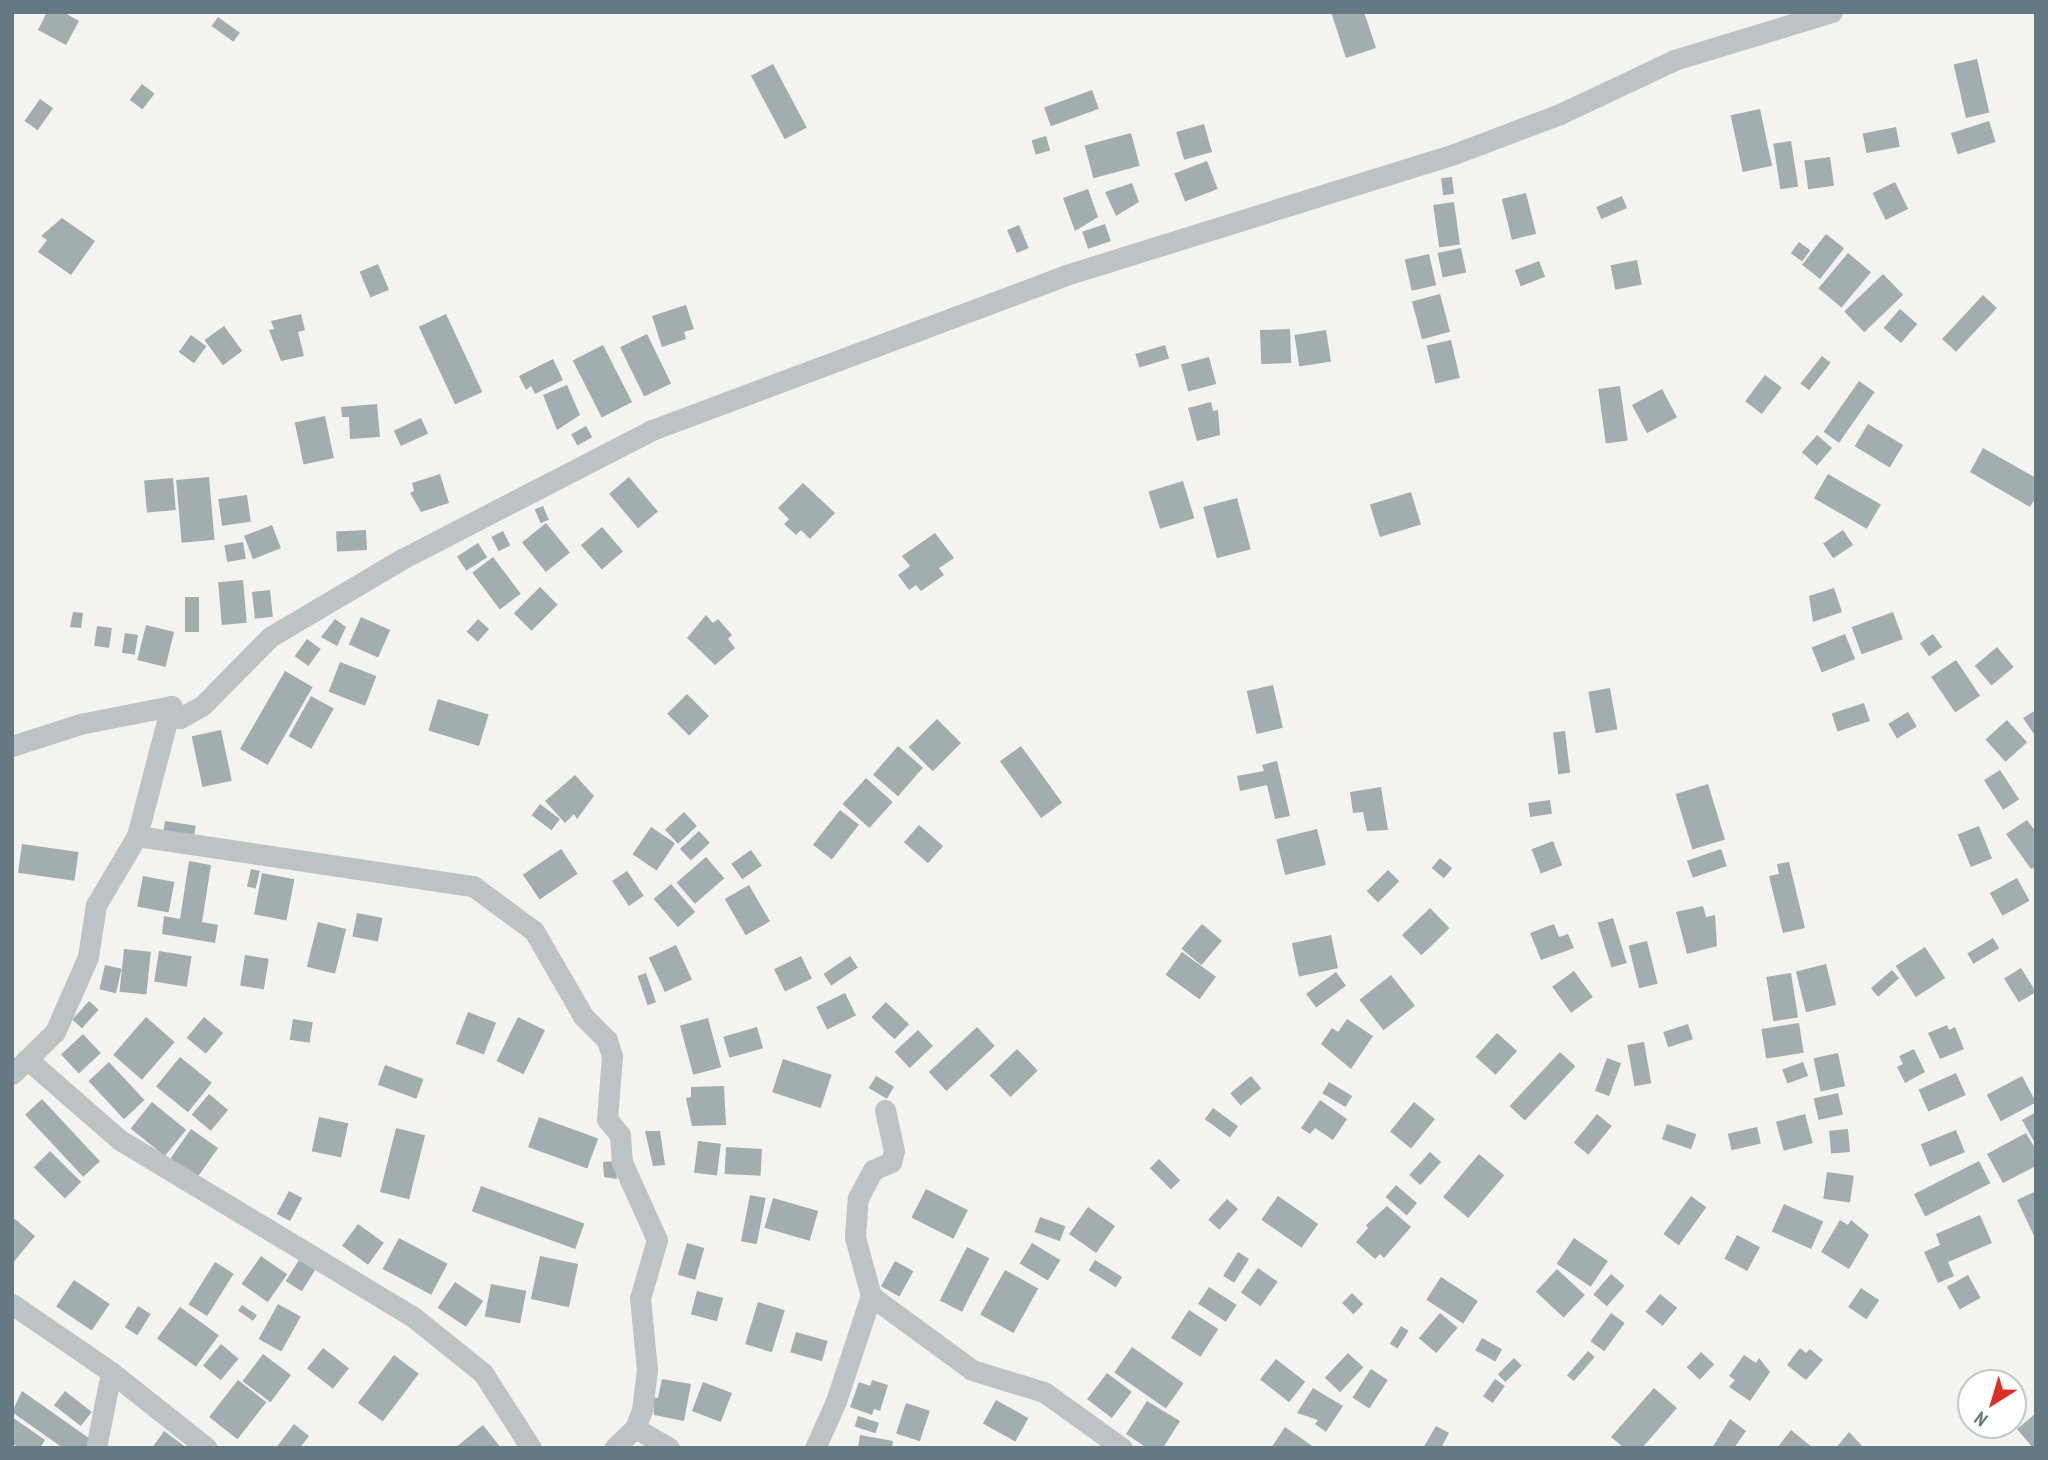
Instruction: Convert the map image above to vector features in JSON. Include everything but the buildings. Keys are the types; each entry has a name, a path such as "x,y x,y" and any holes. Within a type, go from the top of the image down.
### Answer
{"street":[{"path":"171,706 180,718 202,706 270,637 414,553 652,430 1066,275 1454,154 1560,114 1674,60 1832,12"},
{"path":"12,746 80,724 171,706"},
{"path":"171,706 137,836 96,905 88,957 55,1032 20,1066 120,1140 412,1316 484,1373 531,1448"},
{"path":"137,836 473,886 534,931 583,1016 611,1048 607,1119 620,1135 622,1162 656,1231 656,1250 640,1298 647,1387 635,1428 614,1448"},
{"path":"815,1448 836,1401 871,1296 855,1237 858,1198 873,1170 891,1162 894,1151 885,1110"},
{"path":"871,1296 972,1370 1044,1392 1122,1448"},
{"path":"12,1304 111,1372 206,1448"},
{"path":"96,1448 111,1372"},
{"path":"635,1428 668,1448"}]}
